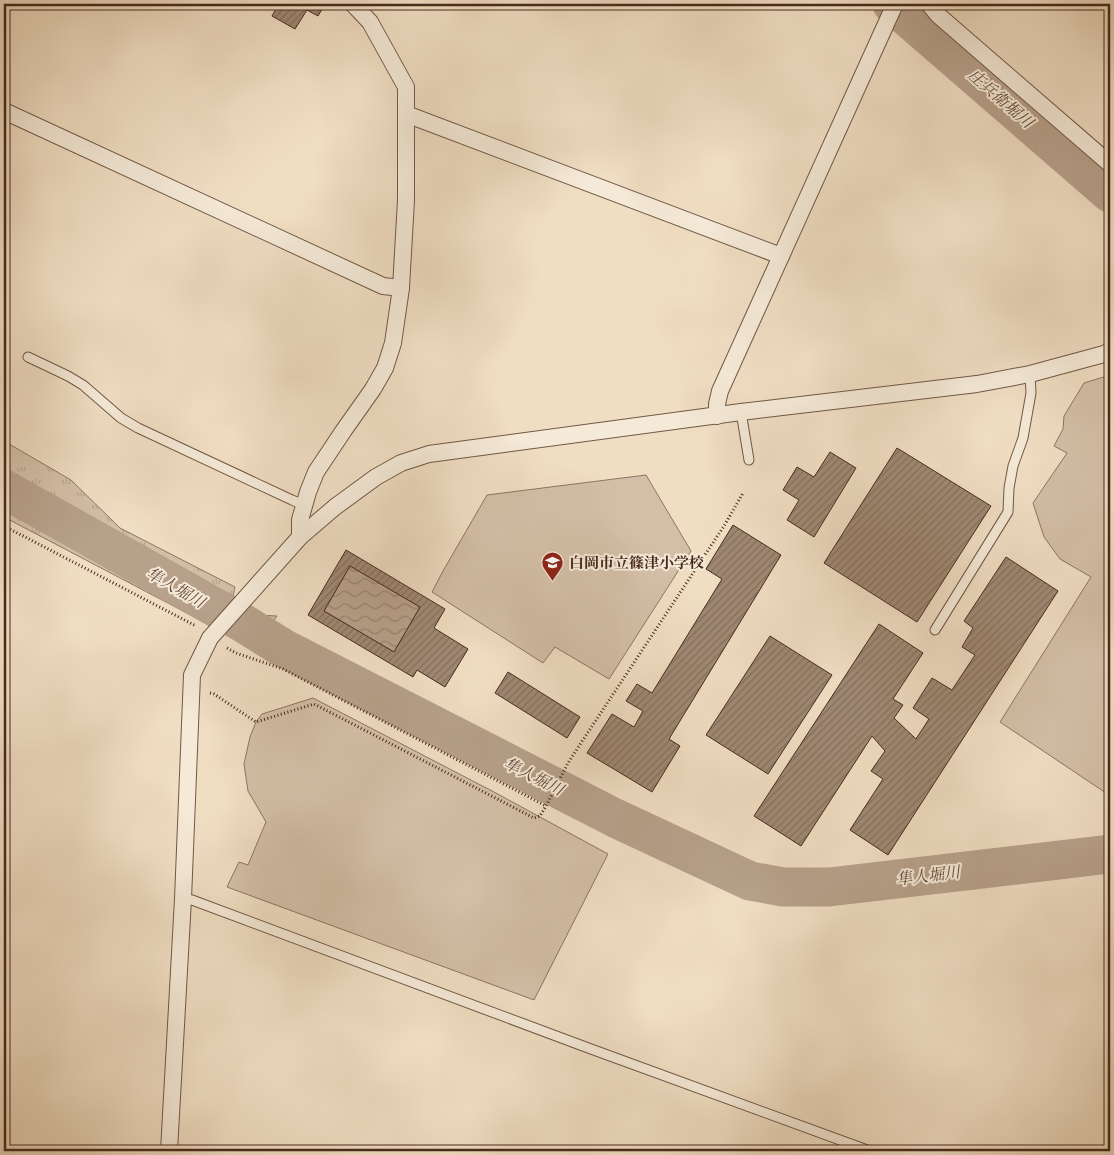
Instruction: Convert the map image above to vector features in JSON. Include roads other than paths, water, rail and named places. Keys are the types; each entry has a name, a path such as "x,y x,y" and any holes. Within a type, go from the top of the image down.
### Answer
{"street":[{"path":"300,536 300,520 316,472 373,389 385,368 393,343 401,288 406,200 406,87 370,22 353,4"},
{"path":"718,416 717,404 720,391 895,4"},
{"path":"929,4 938,15 1110,164"},
{"path":"4,111 383,286 401,288"},
{"path":"406,114 781,256"},
{"path":"169,1151 183,899 192,675 212,635 300,536 335,507 376,478 401,463 429,454 741,412 977,384 1030,374 1110,351"}],"lane":[{"path":"28,357 84,385 121,418 138,428 304,505"},
{"path":"935,630 1008,512 1009,488 1014,466 1024,438 1031,393 1030,374"},
{"path":"741,412 749,460"},
{"path":"183,899 192,900 870,1151"}],"water":[{"path":"350,566 420,607 394,652 324,611"}],"waterway":[{"name":"庄兵衛堀川","path":"892,4 1110,193"},
{"name":"隼人堀川","path":"4,489 243,623 283,648 615,818 750,881 783,887 829,887 1110,854"}],"place":[{"name":"白岡市立篠津小学校","path":"553,582"}]}
